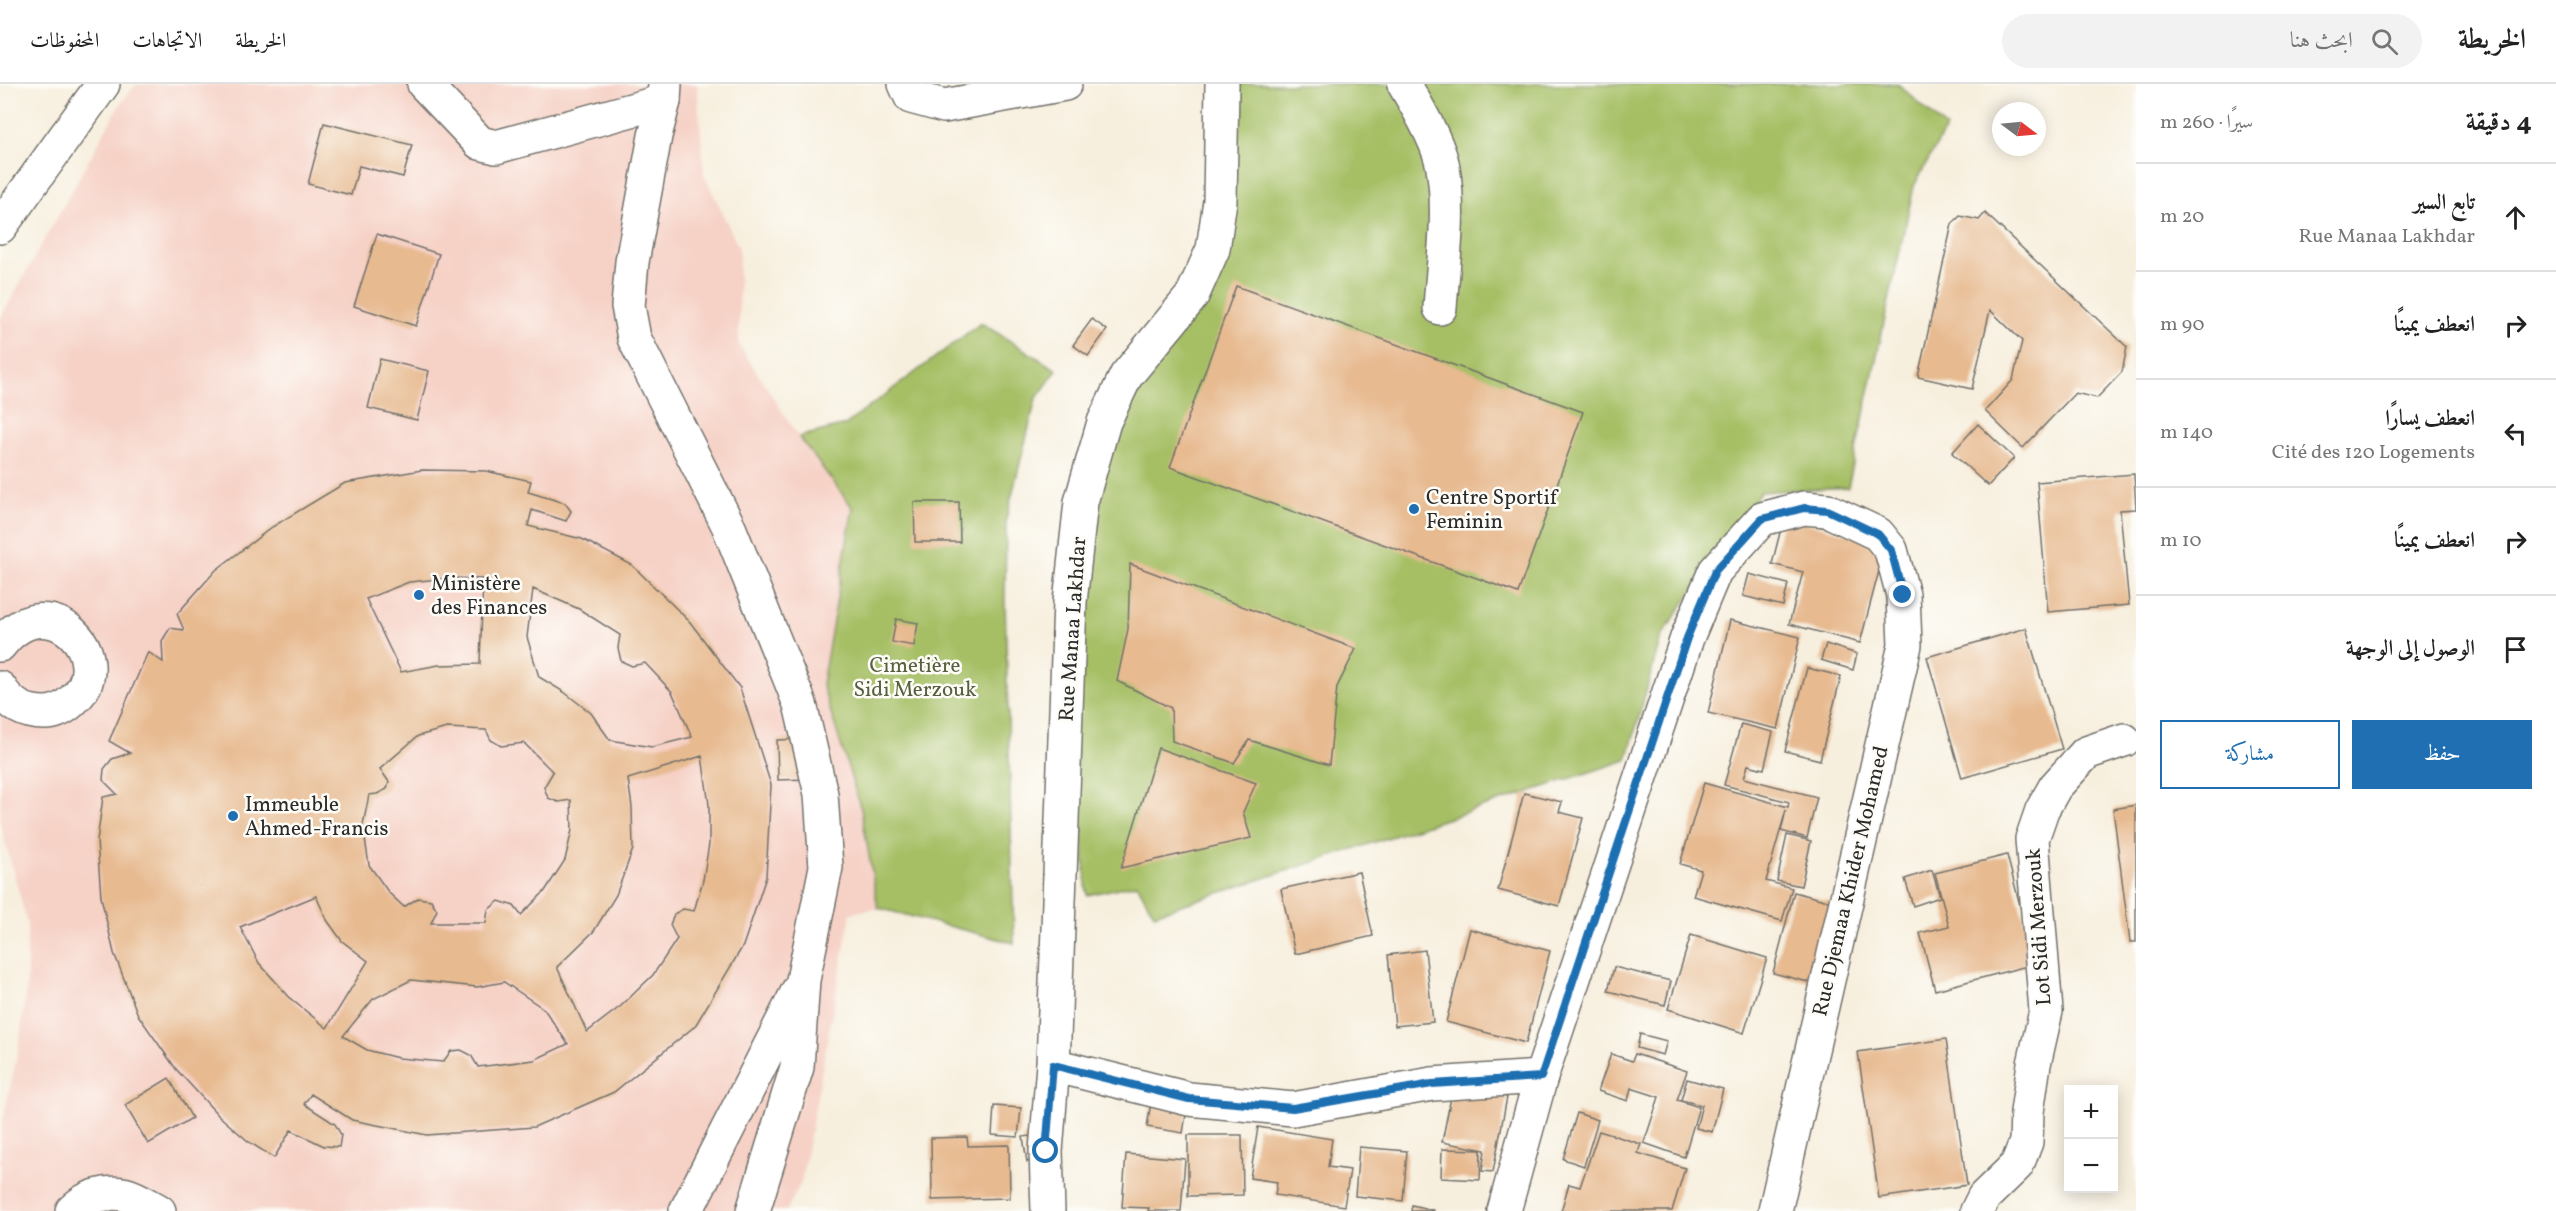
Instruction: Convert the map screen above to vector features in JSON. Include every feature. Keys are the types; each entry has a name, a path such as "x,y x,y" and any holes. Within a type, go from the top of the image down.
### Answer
{"street":[{"path":"0,226 103,84"},
{"path":"424,84 480,143 496,147 664,92 632,262 628,306 634,338 728,525 800,704 821,794 826,867 804,980 797,1067 753,1211"},
{"path":"905,84 911,97 944,106 1065,84"},
{"name":"Rue Manaa Lakhdar","path":"1048,1211 1046,1151 1053,1065 1070,602 1081,502 1104,422 1126,376 1192,296 1213,249 1220,201 1222,84"},
{"path":"1404,84 1418,107 1443,166 1447,206 1440,308"},
{"name":"Rue Djemaa Khider Mohamed","path":"1541,1077 1687,638 1715,571 1762,519 1804,508 1827,510 1878,534 1891,550 1903,595 1905,645 1775,1211"},
{"path":"0,645 9,633 23,624 50,621 66,627 78,638 86,652 88,668 78,697 65,708 50,713 34,713 19,709 6,698 0,688"},
{"name":"Lot Sidi Merzouk","path":"1977,1211 1984,1197 2017,1165 2026,1142 2027,1112 2034,1064 2046,1011 2032,839 2042,810 2055,787 2086,753 2124,740"},
{"path":"686,1211 804,980"},
{"path":"1053,1065 1189,1099 1293,1108 1432,1084 1541,1077 1504,1211"},
{"path":"72,1211 81,1201 112,1192 130,1195 159,1211"}],"shaded area":[{"name":"Ministère des Finances","path":"136,84 697,84 704,174 739,248 739,345 799,437 853,507 822,684 861,809 878,908 851,913 801,1183 786,1211 0,1211 0,1133 18,1052 27,984 27,922 0,823 0,319 119,106"}],"green space":[{"name":"Centre Sportif Feminin","path":"1228,84 1898,84 1946,128 1914,186 1848,487 1760,492 1661,637 1627,760 1154,914 1137,884 1087,895 1065,613 1096,429 1195,281"},
{"name":"Cimetière Sidi Merzouk","path":"981,323 1057,370 1036,399 1006,519 1005,600 1014,943 878,908 861,809 822,684 853,508 799,437 845,425"}],"building":[{"path":"324,123 412,145 403,177 359,166 351,195 308,184"},
{"path":"1985,213 2127,347 2122,372 2097,398 2075,393 2023,448 1985,411 2013,380 2022,341 1990,310 1972,389 1918,377 1952,224 1960,216 1979,220"},
{"path":"377,234 439,254 416,326 354,306"},
{"path":"1236,286 1583,412 1518,593 1170,467"},
{"path":"1092,319 1107,330 1088,356 1073,345"},
{"path":"380,359 429,371 417,420 368,408"},
{"path":"1978,424 2014,458 1988,486 1952,453"},
{"name":"Immeuble Ahmed-Francis","path":"422,470 486,471 531,481 528,492 565,503 571,511 566,521 532,510 528,526 582,539 632,565 690,622 740,688 771,785 766,877 743,946 695,1026 614,1092 534,1127 427,1135 352,1120 311,1094 304,1104 335,1124 341,1135 339,1147 324,1146 291,1130 274,1158 249,1142 218,1115 176,1069 138,1015 114,953 101,897 97,841 103,797 117,794 103,780 104,769 112,759 130,753 109,741 148,652 163,662 162,641 170,628 184,630 177,614 216,570 272,527 345,483","holes":["450,578 483,579 480,664 439,665 401,672 366,599 409,582","533,589 579,609 620,635 618,648 621,661 632,666 645,663 672,692 692,737 652,747 610,740 591,713 564,692 539,677 527,637","447,728 486,730 491,740 501,746 524,743 553,772 544,787 548,798 558,802 571,800 572,830 565,860 545,891 521,915 514,906 499,901 488,910 486,923 431,923 437,910 431,900 418,898 404,907 389,893 369,865 363,825 369,795 387,789 389,782 380,769 418,736","702,756 709,805 709,844 703,880 694,911 683,909 674,914 670,925 677,939 653,975 621,1006 587,1032 557,967 594,931 616,895 633,849 632,807 628,779","316,896 327,920 342,941 368,961 327,1028 292,1000 259,963 240,927","411,980 477,987 504,982 544,1009 568,1044 534,1060 478,1067 471,1055 461,1050 451,1051 443,1062 398,1058 367,1050 343,1036 373,999"]},
{"path":"2134,474 2136,509 2120,510 2129,605 2048,612 2037,482"},
{"path":"914,502 959,502 960,542 915,542"},
{"path":"1784,517 1886,544 1860,643 1789,624 1803,572 1772,564"},
{"path":"1130,564 1356,649 1337,687 1329,765 1249,740 1234,763 1172,741 1171,708 1117,681 1128,629"},
{"path":"1749,574 1788,584 1783,606 1743,596"},
{"path":"896,619 918,623 914,646 892,642"},
{"path":"1730,620 1800,637 1778,729 1708,713"},
{"path":"2026,628 2062,749 1962,778 1927,657"},
{"path":"1826,644 1857,654 1853,670 1821,660"},
{"path":"1807,668 1841,676 1820,760 1785,751"},
{"path":"1741,724 1773,732 1764,769 1748,765 1744,778 1817,797 1807,838 1781,831 1786,810 1766,881 1792,888 1782,921 1693,896 1701,870 1680,864 1704,783 1788,807 1789,802 1724,785"},
{"path":"807,739 809,779 778,780 777,740"},
{"path":"1158,748 1256,783 1243,812 1251,838 1121,868"},
{"path":"1524,793 1562,802 1559,812 1583,818 1559,906 1498,890"},
{"path":"2136,805 2136,942 2130,942 2113,809"},
{"path":"1787,835 1811,841 1801,886 1777,881"},
{"path":"2007,855 2035,964 1935,990 1920,933 1949,926 1935,873"},
{"path":"1932,870 1940,897 1913,906 1905,879"},
{"path":"1359,872 1373,936 1295,954 1281,889"},
{"path":"1794,892 1832,902 1812,983 1773,973"},
{"path":"1470,929 1550,951 1526,1043 1446,1022"},
{"path":"1691,935 1767,958 1744,1033 1668,1009"},
{"path":"1425,950 1433,1022 1395,1026 1388,955"},
{"path":"1614,967 1671,981 1665,1005 1608,991"},
{"path":"1640,1034 1667,1041 1663,1055 1637,1048"},
{"path":"1946,1039 1967,1185 1879,1198 1858,1052"},
{"path":"1611,1054 1632,1061 1635,1054 1687,1071 1677,1100 1699,1107 1684,1157 1644,1143 1659,1097 1631,1088 1628,1101 1598,1091"},
{"path":"169,1078 192,1118 148,1144 125,1105"},
{"path":"1687,1079 1723,1089 1712,1132 1696,1128 1702,1105 1681,1100"},
{"path":"1453,1087 1507,1097 1493,1172 1482,1171 1485,1150 1442,1142"},
{"path":"1153,1090 1189,1096 1183,1133 1147,1127"},
{"path":"994,1106 1021,1108 1018,1137 992,1135"},
{"path":"1577,1113 1598,1120 1584,1166 1563,1159"},
{"path":"1258,1127 1332,1139 1328,1167 1350,1170 1344,1206 1275,1195 1277,1182 1250,1178"},
{"path":"1599,1131 1641,1144 1638,1153 1685,1168 1672,1211 1561,1211 1569,1184 1580,1187"},
{"path":"1042,1134 1046,1158 1027,1162 1023,1137"},
{"path":"1188,1135 1242,1135 1243,1195 1188,1196"},
{"path":"967,1137 968,1146 1009,1145 1010,1198 932,1200 931,1138"},
{"path":"1359,1147 1407,1151 1403,1201 1355,1196"},
{"path":"1442,1149 1481,1150 1480,1180 1441,1178"},
{"path":"1126,1154 1185,1159 1181,1211 1148,1211 1149,1208 1122,1207"},
{"path":"1412,1205 1433,1210 1433,1211 1411,1211"}],"place":[{"name":"Centre Sportif Feminin","path":"1414,509"},
{"name":"Ministère des Finances","path":"419,595"},
{"name":"Immeuble Ahmed-Francis","path":"233,816"}],"route":[{"path":"1046,1151 1053,1065 1189,1099 1293,1108 1432,1084 1541,1077 1687,638 1715,571 1762,519 1804,508 1827,510 1878,534 1891,550 1903,595"}]}
